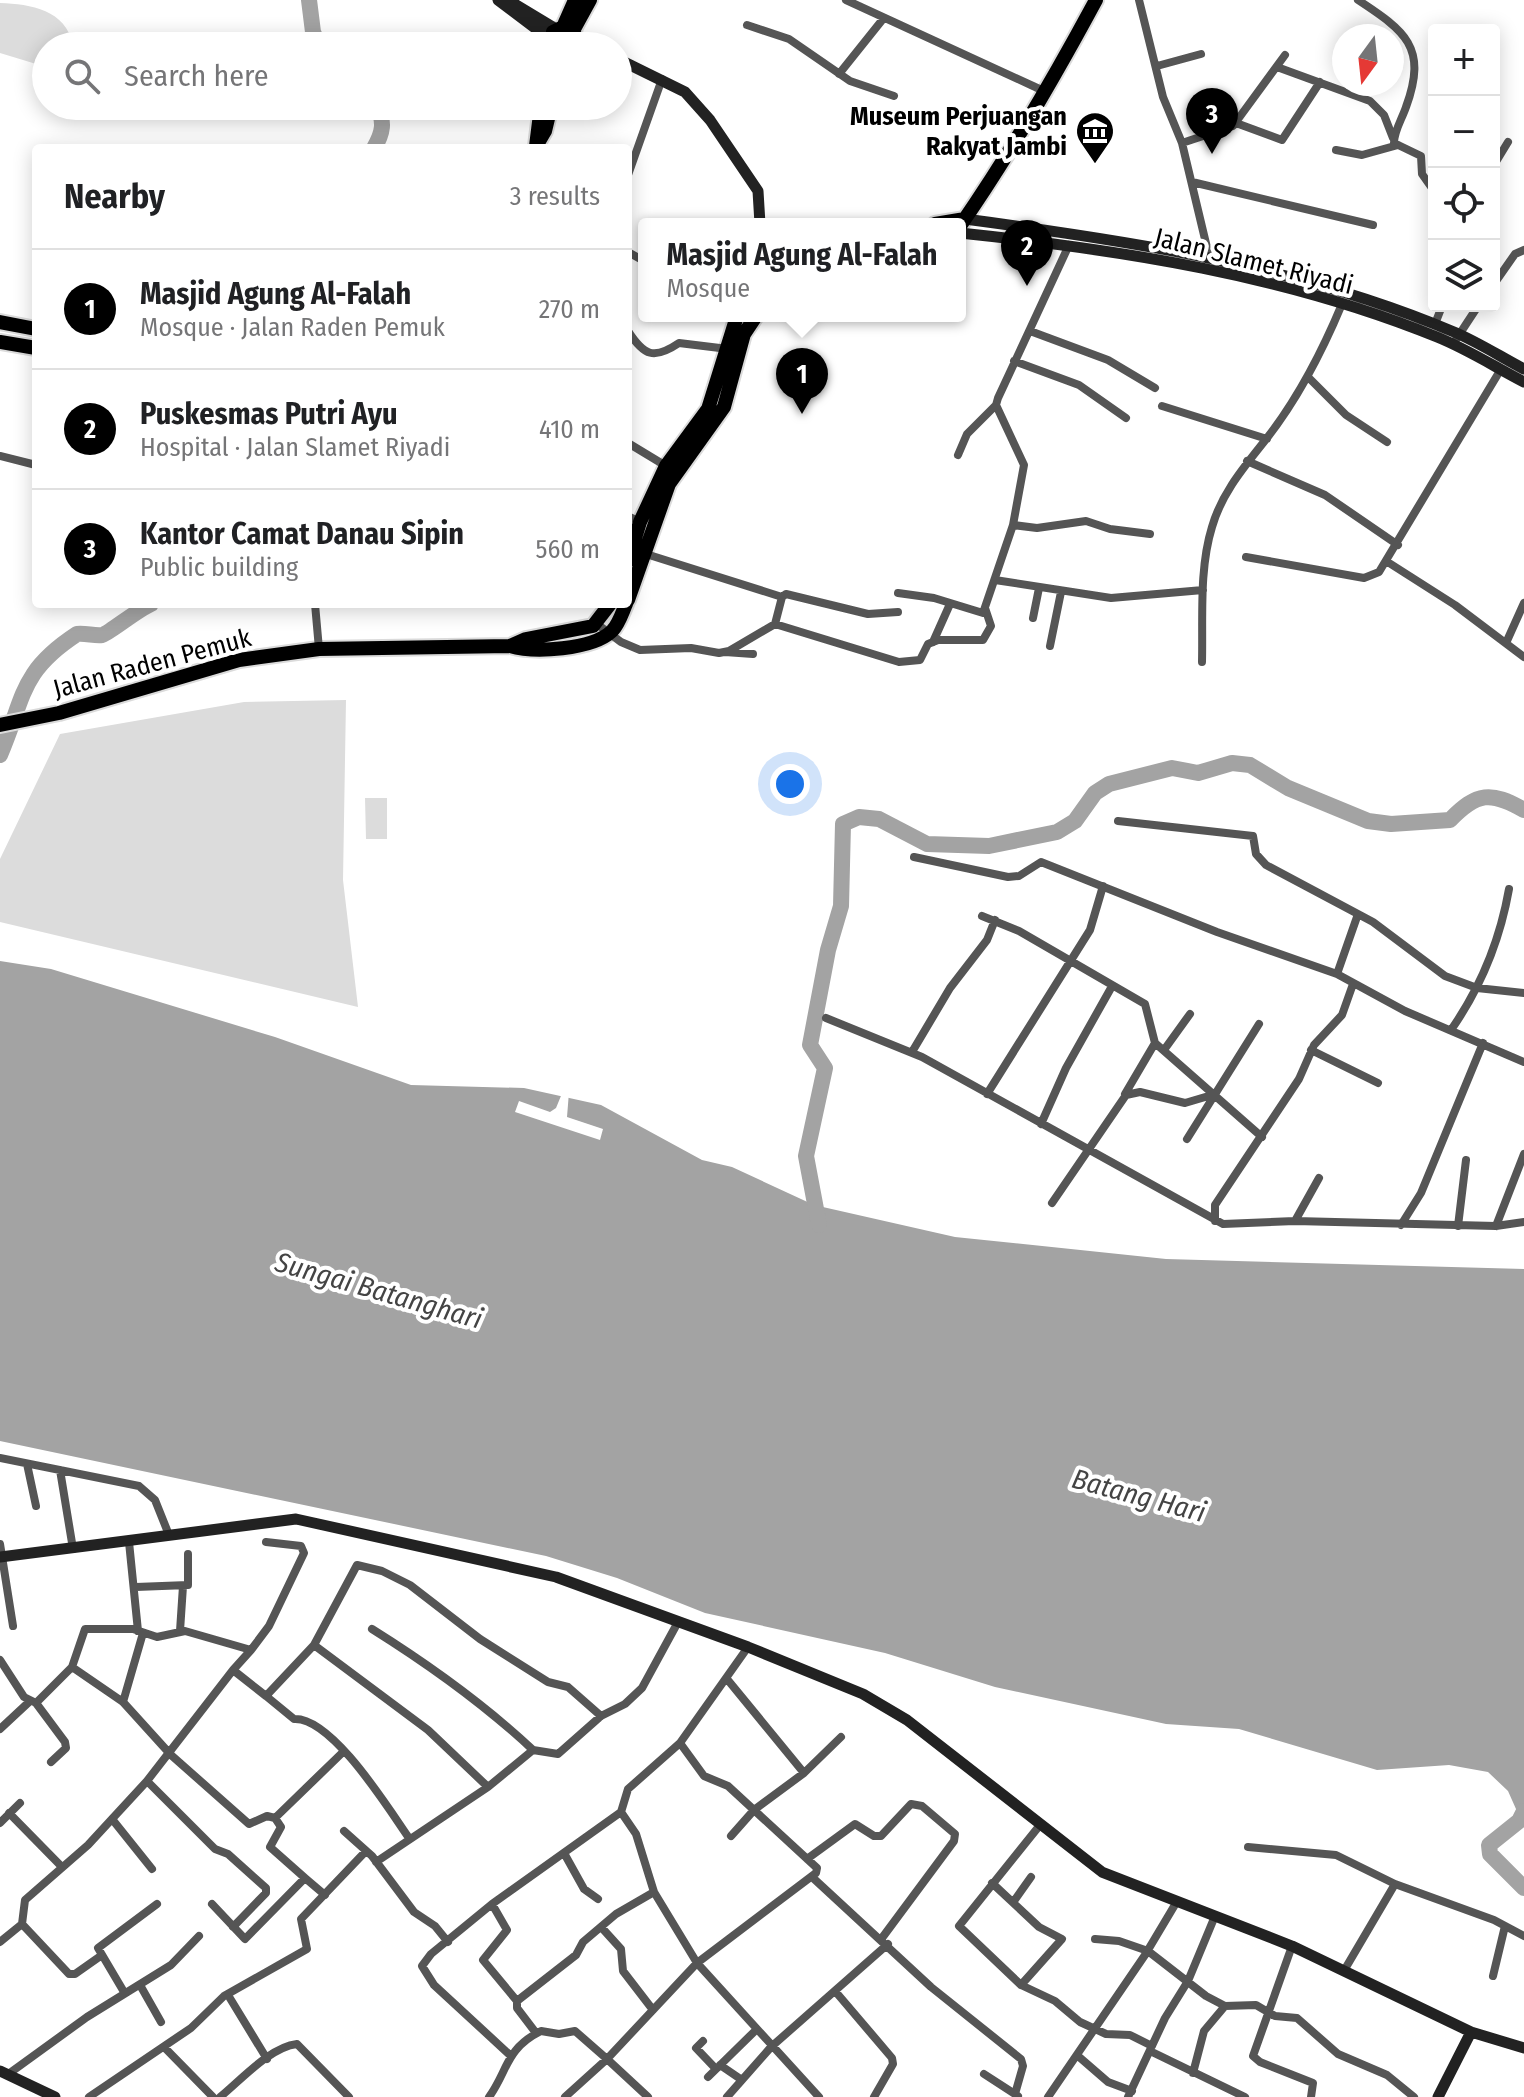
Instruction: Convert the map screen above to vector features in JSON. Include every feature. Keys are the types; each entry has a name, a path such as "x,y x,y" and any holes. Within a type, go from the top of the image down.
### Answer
{"highway":[{"path":"567,32 575,0"},
{"path":"570,32 590,0"},
{"path":"966,220 1046,92 1096,0"},
{"path":"536,144 539,120"},
{"path":"538,144 548,120"},
{"path":"0,322 32,328"},
{"path":"634,519 666,466 702,422 744,322"},
{"path":"0,342 32,347"},
{"path":"632,589 669,484 724,407 734,350"},
{"path":"597,624 607,608"},
{"path":"609,634 624,608"},
{"name":"Jalan Raden Pemuk","path":"0,725 37,719 239,660 319,649 510,646 597,624"},
{"name":"Jalan Raden Pemuk","path":"510,646 530,652 596,641 609,634"}],"street":[{"path":"498,0 555,32"},
{"path":"508,0 557,32"},
{"path":"846,0 1046,92"},
{"path":"1139,0 1163,97 1182,143 1209,256"},
{"path":"1358,0 1402,30 1411,48 1413,79 1396,142"},
{"path":"839,74 883,19"},
{"path":"747,25 789,39 839,74 894,96"},
{"path":"1157,66 1201,54"},
{"path":"1182,143 1236,123 1285,55"},
{"path":"632,65 685,92 750,175 758,191 760,218"},
{"path":"1277,67 1370,101 1384,115 1396,142 1421,156 1422,174 1428,182"},
{"path":"632,164 662,79"},
{"path":"1236,123 1282,140 1320,82"},
{"path":"1336,150 1362,155 1396,142"},
{"path":"1500,155 1508,142"},
{"path":"1192,182 1373,225"},
{"name":"Jalan Slamet Riyadi","path":"966,226 1209,256 1342,304 1456,339 1524,369"},
{"name":"Jalan Slamet Riyadi","path":"966,227 1148,256 1300,287 1435,324 1524,382"},
{"path":"958,455 967,434 996,405 1069,245"},
{"path":"1500,275 1515,254 1524,250"},
{"path":"1202,662 1203,590 1211,528 1223,499 1247,461 1267,439 1308,377 1342,304"},
{"path":"1435,324 1440,312"},
{"path":"1456,339 1474,312"},
{"path":"1030,331 1108,360 1155,388"},
{"path":"632,336 639,346 653,354 667,352 679,343 734,350"},
{"path":"1014,361 1079,385 1126,418"},
{"path":"1246,557 1364,578 1379,572 1501,369"},
{"path":"1308,377 1346,415 1387,442"},
{"path":"898,593 980,614 985,608 1013,525 1024,462 996,405"},
{"path":"1162,406 1267,439"},
{"path":"632,445 666,466"},
{"path":"0,456 32,464"},
{"path":"1247,461 1325,495 1398,545"},
{"path":"1013,525 1037,528 1086,521 1110,529 1150,534"},
{"path":"646,554 782,597"},
{"path":"1386,561 1524,657"},
{"path":"995,580 1111,598 1203,590"},
{"path":"1033,618 1039,588"},
{"path":"1050,646 1061,592"},
{"path":"725,652 775,624 782,597 786,594 868,614 898,612"},
{"path":"1506,643 1524,603"},
{"path":"775,624 893,661 920,660 933,642 950,604"},
{"path":"315,608 319,649"},
{"path":"933,642 983,640 992,622 985,608"},
{"path":"597,624 609,634 648,651 691,648 753,654"},
{"path":"1118,821 1253,836 1256,854 1266,865 1358,914 1445,976 1477,988 1524,993"},
{"path":"914,857 1008,877 1019,876 1041,862 1217,932 1337,974 1405,1011 1524,1062"},
{"path":"987,1094 1090,930 1103,886"},
{"path":"1451,1030 1477,988 1501,934 1509,889"},
{"path":"1337,974 1358,914"},
{"path":"982,916 995,920 1111,988 1145,1004 1155,1043 1262,1137"},
{"path":"912,1052 950,988 987,940 995,920"},
{"path":"1215,1221 1215,1205 1299,1079 1311,1050 1342,1015 1353,984"},
{"path":"1041,1124 1066,1068 1111,988"},
{"path":"1164,1050 1190,1014"},
{"path":"826,1018 912,1052 1215,1221 1230,1226 1295,1221 1458,1226 1524,1222"},
{"path":"1187,1139 1259,1024"},
{"path":"1052,1203 1123,1098 1155,1043"},
{"path":"1401,1225 1421,1193 1483,1043"},
{"path":"1311,1050 1378,1083"},
{"path":"1123,1098 1136,1092 1185,1103 1214,1097"},
{"path":"1496,1226 1524,1154"},
{"path":"1458,1226 1466,1160"},
{"path":"1295,1221 1319,1178"},
{"path":"0,1458 139,1486 155,1500 169,1535"},
{"path":"27,1464 36,1506"},
{"path":"60,1470 73,1549"},
{"path":"13,1626 1,1553 73,1549 296,1519 556,1577 748,1647 881,1703 1102,1872 1292,1946 1471,2032 1524,2048"},
{"path":"123,1702 140,1632 129,1542"},
{"path":"0,1942 22,1924 25,1900 112,1819 171,1755 269,1626 304,1553 301,1546 266,1542"},
{"path":"136,1587 183,1586 189,1583 188,1554"},
{"path":"266,1696 314,1645 358,1564 410,1585 480,1639 548,1682 568,1687 601,1716"},
{"path":"180,1631 183,1586"},
{"path":"372,1629 449,1677 486,1705 533,1750 558,1754 601,1716 625,1704 642,1688 678,1622"},
{"path":"0,1729 72,1667 85,1629 140,1632 157,1637 180,1631 251,1650"},
{"path":"314,1645 428,1730 488,1787"},
{"path":"511,2056 434,1985 422,1966 492,1904 621,1812 628,1789 680,1743 748,1647"},
{"path":"0,1660 65,1742 66,1748 51,1762"},
{"path":"72,1667 123,1702 171,1755 251,1825 267,1816 275,1818 281,1827 270,1847 325,1895"},
{"path":"233,1670 294,1719 303,1718 315,1725 376,1790 409,1838"},
{"path":"727,1679 804,1773"},
{"path":"731,1836 754,1810 804,1773 841,1737"},
{"path":"565,2097 607,2059 697,1963 812,1877 817,1868 728,1786 704,1776 680,1743"},
{"path":"376,1862 488,1787 533,1750"},
{"path":"275,1818 343,1752"},
{"path":"147,1781 215,1849 228,1854 266,1888 233,1927"},
{"path":"0,1823 20,1803"},
{"path":"727,2097 771,2047 835,1991 885,1941 954,1841 955,1834 922,1806 911,1804 881,1836 874,1836 855,1824 807,1859"},
{"path":"621,1812 636,1834 654,1892 697,1963 819,2097"},
{"path":"9,1813 62,1867"},
{"path":"112,1819 152,1869"},
{"path":"1040,1825 959,1926 1021,1985 1055,2001 1095,2028 1111,2035 1130,2035 1193,2073 1245,2097"},
{"path":"344,1831 376,1862 414,1912 435,1926 448,1942"},
{"path":"1248,1847 1336,1855 1395,1884 1524,1936"},
{"path":"89,2097 156,2048 164,2047 228,1995 307,1949 301,1919 366,1851"},
{"path":"564,1853 584,1889 598,1899"},
{"path":"812,1877 885,1941 931,1987 1021,2059 1023,2066 1017,2096 984,2074"},
{"path":"1014,1901 1031,1877"},
{"path":"212,1904 247,1939 305,1878"},
{"path":"992,1883 1039,1927 1062,1939 1021,1985"},
{"path":"1345,1969 1395,1884"},
{"path":"517,2001 576,1955 577,1948 616,1914 654,1892"},
{"path":"1048,2097 1148,1951 1176,1903"},
{"path":"124,1992 98,1948 100,1943 157,1904"},
{"path":"492,1904 507,1930 483,1960 517,2001 517,2008 536,2033"},
{"path":"1078,2056 1108,2082 1130,2094 1188,1981 1215,1916"},
{"path":"22,1924 69,1974 75,1974 102,1955"},
{"path":"1493,1976 1505,1926"},
{"path":"602,1928 621,1949 623,1971 653,2010"},
{"path":"4,2073 182,1957 199,1936"},
{"path":"1095,1939 1119,1941 1148,1951 1225,2006 1256,2005 1269,2012 1297,2018 1338,2054 1387,2075 1414,2097"},
{"path":"1292,1946 1253,2051 1255,2060 1313,2083 1311,2097"},
{"path":"140,1985 161,2022"},
{"path":"835,1991 892,2058 893,2064 874,2097"},
{"path":"228,1995 267,2059"},
{"path":"1193,2073 1204,2031 1225,2006"},
{"path":"708,2077 756,2030"},
{"path":"489,2097 511,2056 536,2033 575,2031 648,2097"},
{"path":"1438,2097 1471,2032"},
{"path":"703,2041 696,2048 718,2067 742,2080"},
{"path":"220,2097 267,2059 288,2045 297,2044 349,2097"},
{"path":"164,2047 213,2097"},
{"path":"4,2073 55,2097"}],"shaded area":[{"path":"0,3 46,11 68,32 32,32 32,63 0,53"},
{"path":"346,700 343,880 358,1007 0,922 0,859 60,734 244,702"},
{"path":"365,798 387,798 387,839 366,839"}],"water":[{"path":"0,961 51,969 275,1037 411,1085 524,1088 601,1105 702,1160 732,1167 814,1205 955,1237 1166,1259 1524,1269 1524,1827 1508,1791 1488,1772 1449,1765 1377,1770 1239,1729 1166,1724 995,1687 885,1653 705,1613 617,1578 546,1556 0,1441"}],"pier":[{"path":"563,1091 569,1092 567,1117 603,1129 600,1140 515,1112 519,1101 550,1112 556,1108"}],"waterway":[{"path":"309,0 313,32"},
{"path":"376,144 381,120"},
{"path":"0,755 26,687 44,661 77,634 102,635 144,608"},
{"path":"819,1225 806,1156 825,1068 810,1045 828,950 841,906 843,824 859,817 879,819 927,844 989,846 1057,832 1075,821 1095,793 1109,784 1172,768 1198,773 1232,763 1250,765 1288,788 1368,821 1391,824 1450,820 1468,804 1485,797 1493,797 1524,810"},
{"path":"1524,1811 1519,1821 1489,1845 1490,1854 1524,1888"}],"place":[{"name":"Kantor Camat Danau Sipin","path":"1212,154"},
{"name":"Museum Perjuangan Rakyat Jambi","path":"1095,165"},
{"name":"Puskesmas Putri Ayu","path":"1027,286"},
{"name":"Masjid Agung Al-Falah","path":"802,414"}],"water label":[{"name":"Sungai Batanghari","path":"379,1290"},
{"name":"Batang Hari","path":"1139,1495"}]}
